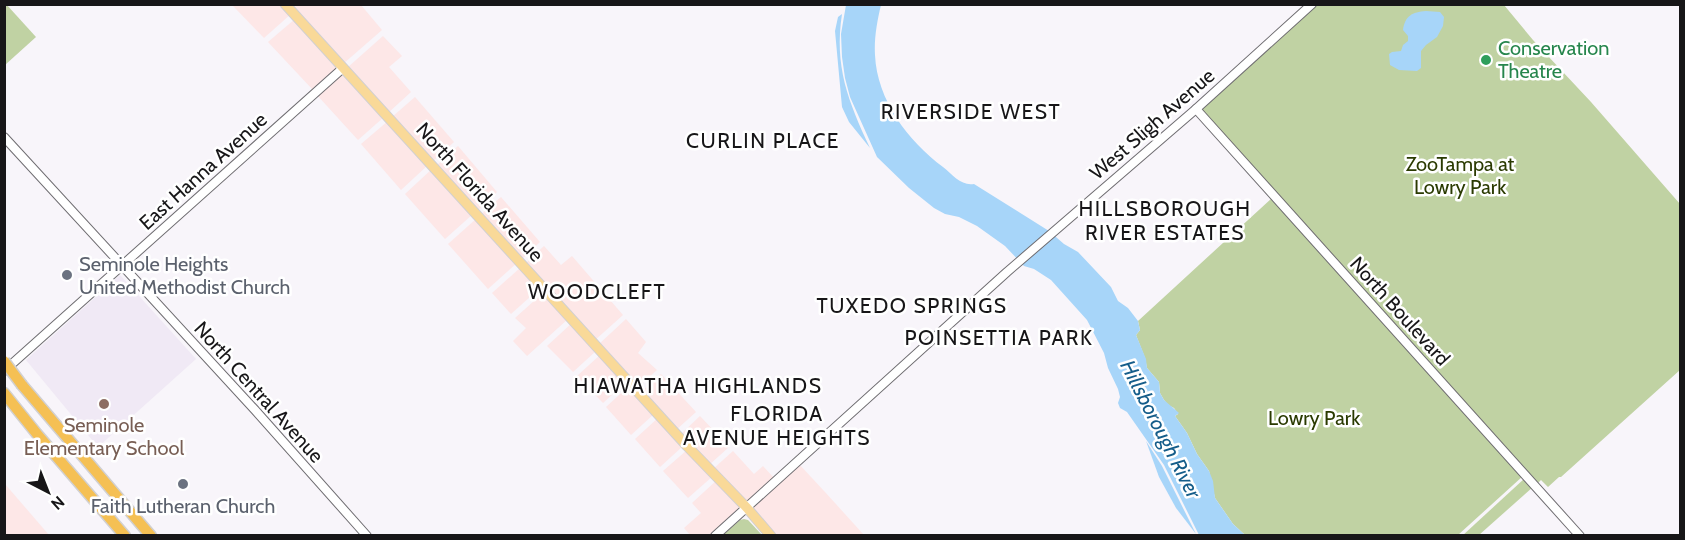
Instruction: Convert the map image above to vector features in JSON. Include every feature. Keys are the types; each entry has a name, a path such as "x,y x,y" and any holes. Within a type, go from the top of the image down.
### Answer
{"highway":[{"path":"4,361 41,409 151,536"},
{"path":"6,396 125,536"}],"main road":[{"name":"North Florida Avenue","path":"285,4 771,536"}],"street":[{"name":"West Sligh Avenue","path":"715,536 1007,272 1196,109 1312,4"},
{"name":"East Hanna Avenue","path":"4,371 343,68"},
{"name":"North Boulevard","path":"1196,109 1580,536"},
{"name":"North Central Avenue","path":"4,137 255,410 367,536"}],"shaded area":[{"path":"232,5 282,5 291,14 264,38"},
{"path":"289,5 361,5 382,30 343,64"},
{"path":"295,19 339,67 313,90 268,42"},
{"path":"383,36 402,56 389,67 411,92 388,113 347,68"},
{"path":"343,72 384,117 358,140 317,95"},
{"path":"415,97 454,142 432,162 392,117"},
{"path":"388,121 428,165 401,190 361,144"},
{"path":"458,146 497,192 477,211 436,166"},
{"path":"432,169 473,214 445,239 405,194"},
{"path":"501,197 540,242 521,260 480,215"},
{"path":"477,218 517,263 488,289 448,244"},
{"path":"544,246 561,265 572,256 623,315 594,341 525,264"},
{"path":"521,267 540,288 511,314 492,293"},
{"name":"Seminole Elementary School","path":"120,275 196,359 98,447 26,360"},
{"path":"544,292 568,319 527,356 513,341 526,328 515,318"},
{"path":"626,319 646,342 638,353 657,370 637,388 598,345"},
{"path":"572,323 596,351 573,372 547,346"},
{"path":"600,355 626,382 603,403 577,376"},
{"path":"661,374 696,412 676,430 641,392"},
{"path":"629,386 654,414 631,435 606,407"},
{"path":"700,416 729,447 709,465 680,435"},
{"path":"658,418 683,446 660,467 635,439"},
{"path":"687,450 713,476 688,498 663,471"},
{"path":"733,451 754,474 763,466 775,479 747,504 713,469"},
{"path":"799,464 864,535 774,535 750,509"},
{"path":"717,480 743,508 711,535 690,535 684,528 701,513 692,503"},
{"path":"5,484 49,535 5,535"}],"green space":[{"path":"6,4 36,37 5,65 4,5"},
{"name":"ZooTampa at Lowry Park","path":"1316,5 1504,5 1680,204 1680,370 1548,487 1541,480 1537,484 1199,109"},
{"name":"Lowry Park","path":"1273,197 1523,476 1458,535 1245,535 1233,524 1215,498 1209,471 1175,416 1178,414 1160,393 1159,382 1147,368 1136,335 1140,330 1138,321"},
{"path":"1525,478 1533,487 1479,535 1462,536"},
{"path":"740,520 748,520 762,535 723,535"}],"water":[{"name":"Hillsborough River","path":"846,5 881,5 875,43 877,72 888,103 918,145 957,179 974,184 1078,252 1111,287 1118,301 1128,308 1138,321 1140,330 1136,335 1146,359 1147,368 1159,382 1160,393 1164,400 1179,413 1175,416 1209,471 1215,498 1233,524 1245,535 1199,535 1164,465 1127,412 1120,408 1118,389 1104,353 1087,320 1051,280 1034,269 1024,266 1005,246 977,226 934,208 877,157 850,97 845,78 841,34"},
{"path":"1417,12 1440,12 1444,17 1443,26 1437,37 1421,51 1421,68 1417,71 1399,70 1390,65 1389,54 1401,51 1403,45 1408,41 1408,36 1403,30 1407,18"},
{"path":"842,14 840,50 845,83 855,115 870,148 849,122 842,107 835,31 838,17"},
{"path":"1146,441 1162,466 1196,534 1176,508 1159,477"}],"place":[{"name":"Conservation Theatre","path":"1486,60"},
{"name":"Seminole Heights United Methodist Church","path":"67,275"},
{"name":"Seminole Elementary School","path":"104,404"},
{"name":"Faith Lutheran Church","path":"183,484"}],"district":[{"name":"RIVERSIDE WEST","path":"971,111"},
{"name":"CURLIN PLACE","path":"763,140"},
{"name":"HILLSBOROUGH RIVER ESTATES","path":"1165,220"},
{"name":"WOODCLEFT","path":"597,291"},
{"name":"TUXEDO SPRINGS","path":"912,305"},
{"name":"POINSETTIA PARK","path":"999,337"},
{"name":"HIAWATHA HIGHLANDS","path":"698,385"},
{"name":"FLORIDA AVENUE HEIGHTS","path":"777,425"}]}
